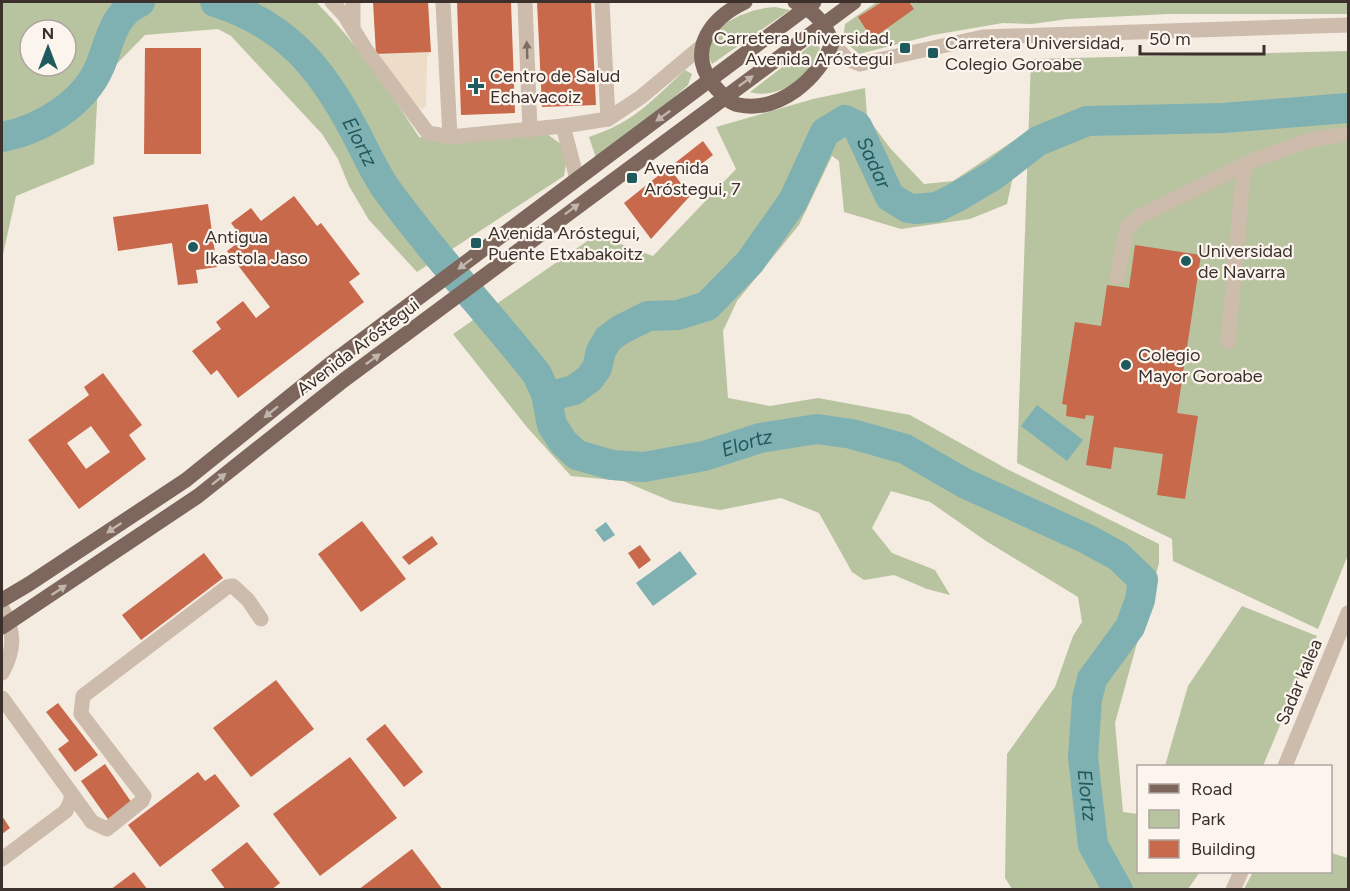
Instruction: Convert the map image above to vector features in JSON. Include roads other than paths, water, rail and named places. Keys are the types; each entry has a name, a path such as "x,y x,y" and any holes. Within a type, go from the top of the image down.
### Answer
{"main road":[{"path":"745,2 722,15 702,46 702,68 724,97 738,105 756,105 789,95 821,65 832,43"},
{"path":"824,25 854,2"},
{"name":"Avenida Aróstegui","path":"2,600 186,480 330,364 710,81 805,3 824,25 832,43"},
{"name":"Avenida Aróstegui","path":"6,624 198,496 344,380 824,25"}],"street":[{"path":"332,2 338,6 352,2 353,29"},
{"path":"332,2 428,133 450,137 530,130 608,119 641,97 702,46"},
{"path":"443,2 450,137"},
{"path":"525,2 530,130"},
{"path":"603,2 608,53 608,119"},
{"path":"832,43 848,59 860,64 983,37 1348,25"},
{"path":"563,126 577,180"},
{"path":"1116,277 1127,227 1142,215 1244,165 1310,140 1348,134"},
{"path":"1228,342 1244,165"},
{"path":"2,698 92,822 107,829 142,801 144,796 81,714 83,696 227,587 233,586 248,600 261,619"},
{"path":"2,608 12,648 2,673"},
{"name":"Sadar kalea","path":"1285,765 1348,613"},
{"path":"2,858 66,811 71,800 71,793"},
{"path":"1233,890 1241,873"}],"water":[{"path":"1037,405 1083,440 1067,461 1021,426"},
{"path":"606,522 615,535 604,542 595,530"},
{"path":"680,551 697,574 653,606 636,583"}],"waterway":[{"name":"Elortz","path":"2,137 31,128 72,103 93,80 118,21 124,13 140,2"},
{"name":"Elortz","path":"215,2 262,22 298,51 314,68 341,107 387,190 537,374 546,394 552,425 563,442 577,455 612,465 644,467 704,456 760,438 817,429 852,434 905,449 964,483 1087,539 1118,556 1143,580 1140,600 1130,627 1092,679 1087,699 1083,757 1093,845 1118,890"},
{"name":"Sadar","path":"546,394 559,394 574,390 589,379 597,368 601,351 608,339 620,330 648,316 678,315 707,306 750,262 793,201 825,132 845,120 857,126 890,197 908,208 915,209 937,207 957,197 994,175 1038,141 1087,121 1223,118 1348,108"}],"place":[{"name":"Carretera Universidad, Avenida Aróstegui","path":"905,48"},
{"name":"Carretera Universidad, Colegio Goroabe","path":"933,53"},
{"name":"Centro de Salud Echavacoiz","path":"476,86"},
{"name":"Avenida Aróstegui, 7","path":"632,178"},
{"name":"Avenida Aróstegui, Puente Etxabakoitz","path":"476,243"},
{"name":"Antigua Ikastola Jaso","path":"193,247"},
{"name":"Universidad de Navarra","path":"1186,261"},
{"name":"Colegio Mayor Goroabe","path":"1126,365"}]}
